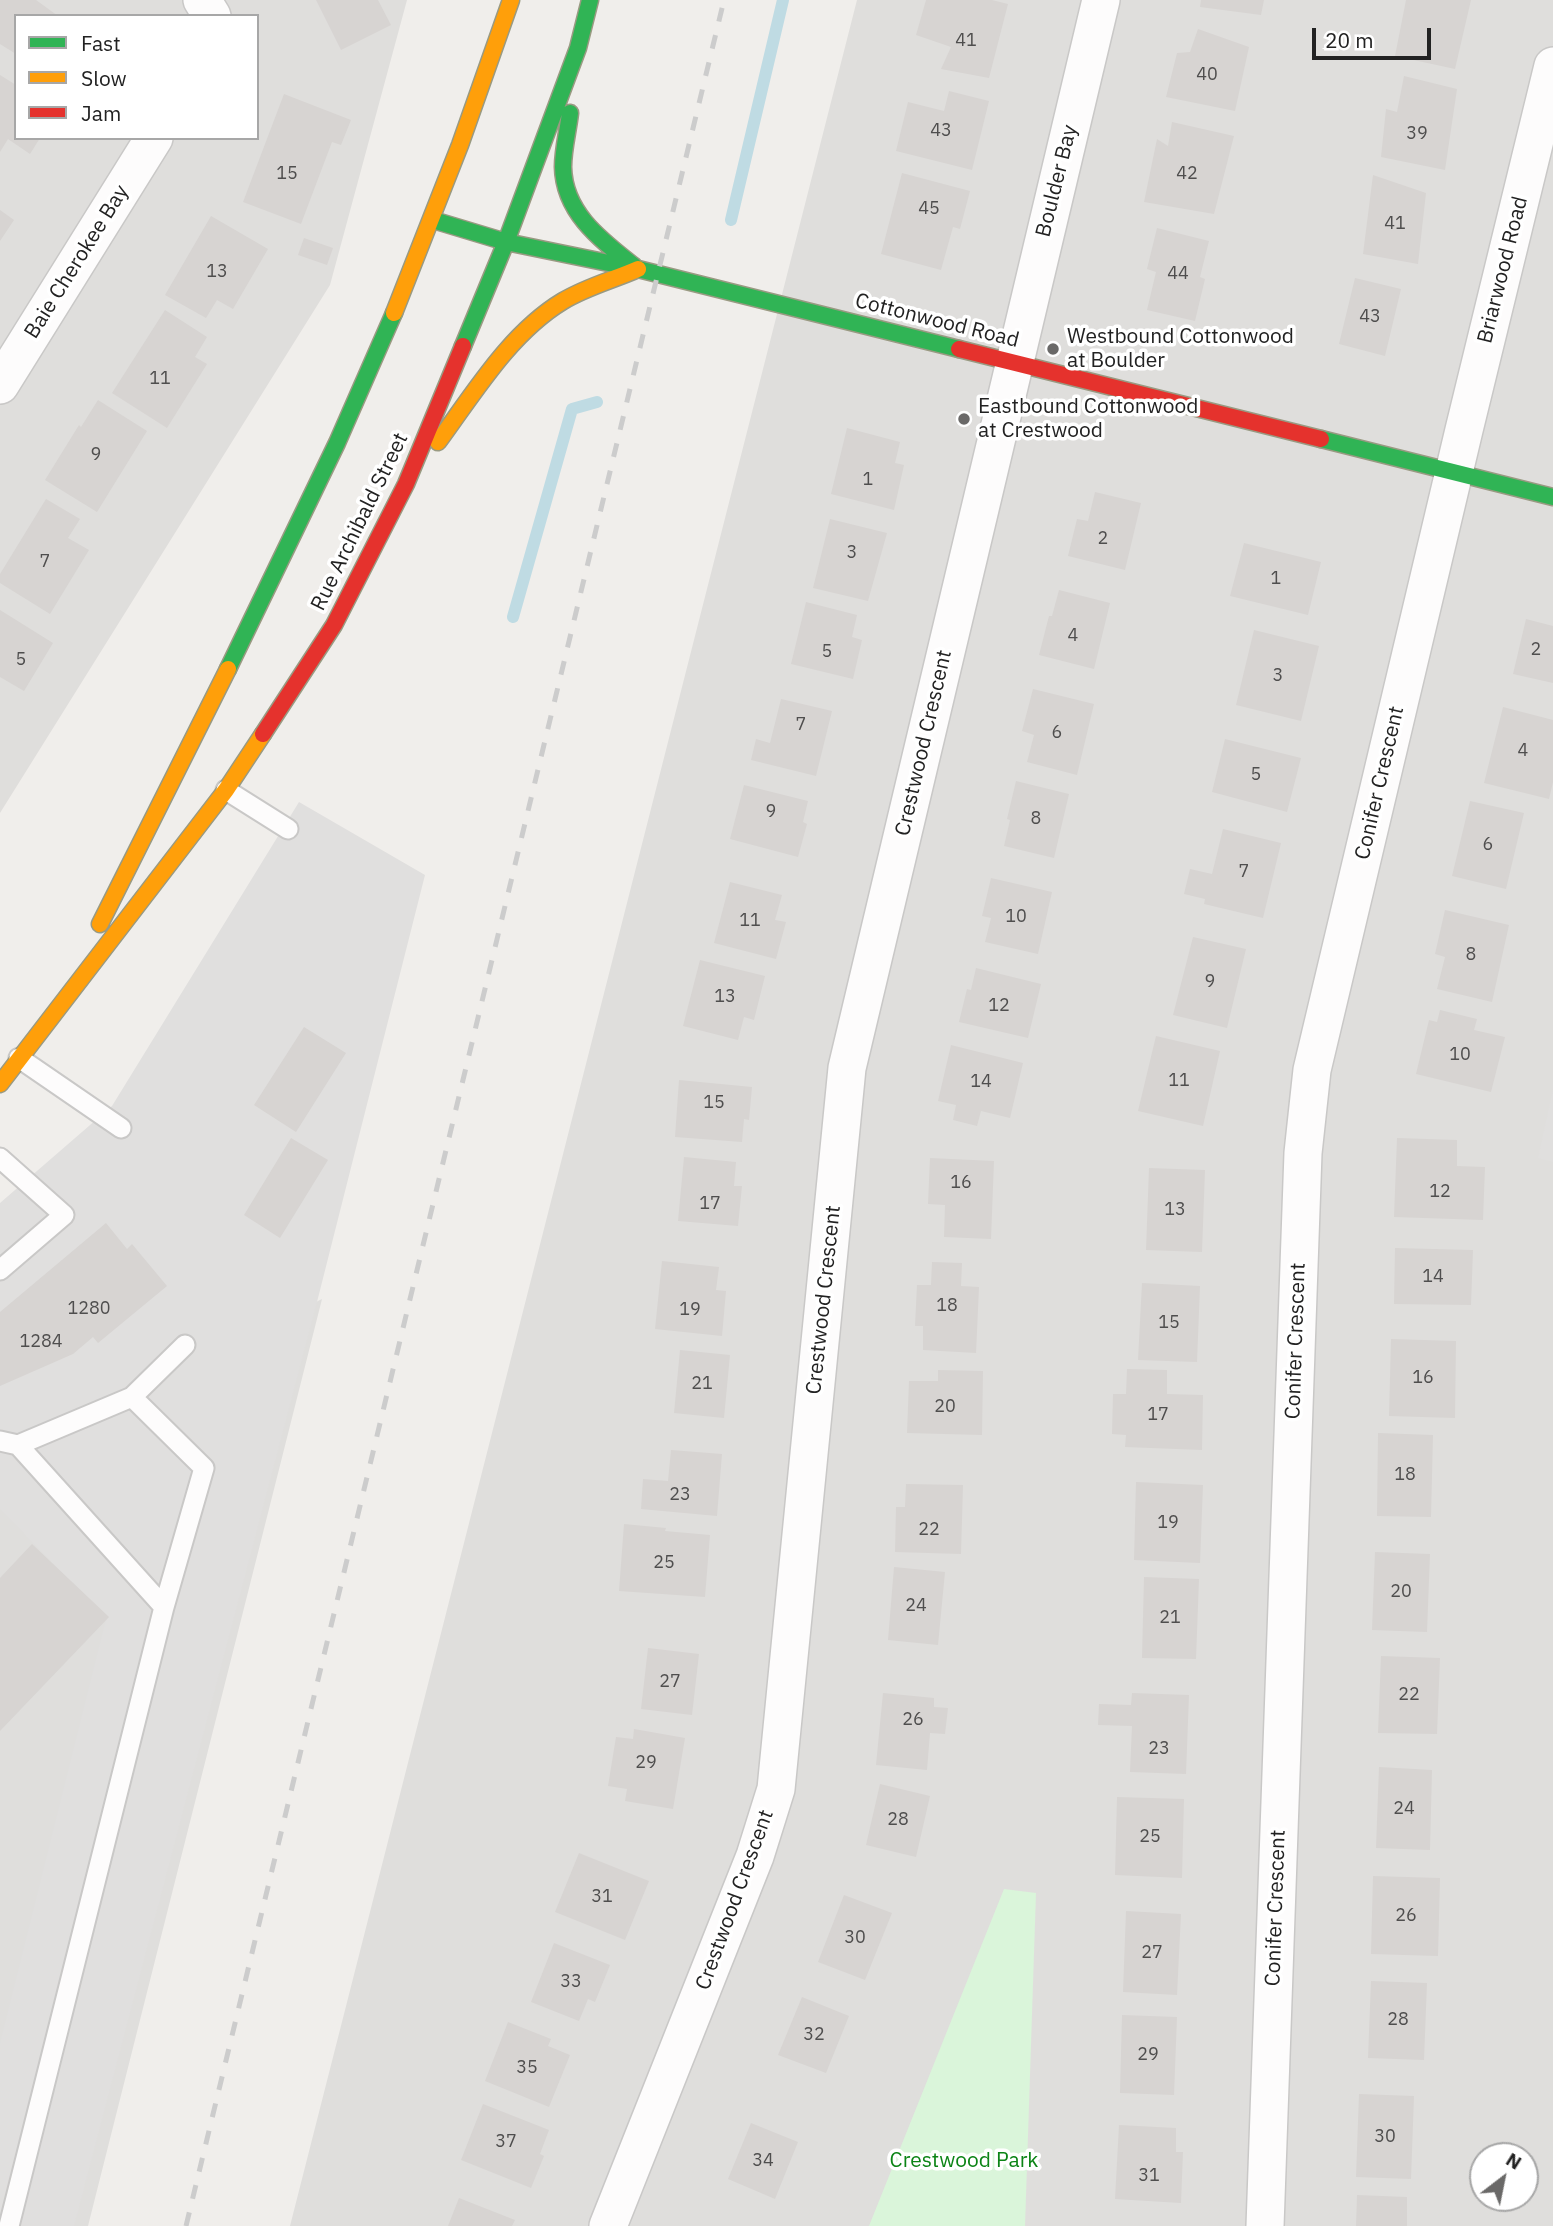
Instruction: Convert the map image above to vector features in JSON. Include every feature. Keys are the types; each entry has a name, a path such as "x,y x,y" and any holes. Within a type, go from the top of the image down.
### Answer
{"main road":[{"name":"Rue Archibald Street","path":"60,1004 268,591 357,401 433,220 511,0"},
{"name":"Rue Archibald Street","path":"0,1084 226,790 334,625 406,484 506,242 578,48 590,0"},
{"path":"406,484 502,358 533,324 562,302 638,269 585,225 573,210 567,196 563,168 578,48"},
{"name":"Cottonwood Road","path":"433,220 506,242 638,269 1553,497"}],"street":[{"name":"Boulder Bay","path":"1014,362 1101,0"},
{"name":"Briarwood Road","path":"1454,473 1553,66"},
{"name":"Baie Cherokee Bay","path":"0,385 153,140"},
{"name":"Crestwood Crescent","path":"608,2226 755,1856 776,1788 847,1068 1014,362"},
{"name":"Conifer Crescent","path":"1265,2226 1303,1153 1312,1070 1454,473"}],"lane":[{"path":"226,790 288,829"},
{"path":"19,1058 121,1128"},
{"path":"0,1158 64,1215 0,1270"},
{"path":"164,1607 9,1443 132,1397 185,1345"},
{"path":"9,2226 164,1607 204,1468 132,1397"}],"shaded area":[{"path":"0,0 407,0 330,285 0,813"},
{"path":"857,0 1553,0 1553,2226 290,2226"},
{"path":"299,802 425,875 317,1302 74,2226 0,2226 0,2043 106,1619 0,1509 0,1203 112,1106"},
{"path":"1553,1089 1553,1162 1538,1158"},
{"path":"322,1299 88,2226 0,2226 0,1457"}],"green space":[{"name":"Crestwood Park","path":"1004,1889 1036,1893 1025,2226 869,2226"}],"building":[{"path":"0,0 36,0 55,14 14,14 14,53 0,44"},
{"path":"316,0 378,0 391,25 341,50"},
{"path":"926,0 992,0 1008,4 989,78 941,69 951,47 916,35"},
{"path":"1201,0 1264,0 1261,15 1200,7"},
{"path":"1406,0 1471,0 1455,69 1395,56"},
{"path":"1198,29 1249,47 1235,111 1166,97 1177,53 1190,52"},
{"path":"0,75 14,84 14,140 39,140 30,154 8,139 0,152"},
{"path":"1404,76 1457,89 1445,170 1381,157 1386,109 1397,112"},
{"path":"949,91 989,101 972,170 896,151 908,102 944,111"},
{"path":"284,94 351,120 341,145 332,142 301,224 243,202"},
{"path":"1172,122 1234,136 1214,214 1144,202 1157,139 1168,146"},
{"path":"902,173 970,191 960,229 953,227 941,270 881,254"},
{"path":"1373,175 1426,193 1418,264 1363,254"},
{"path":"0,210 14,220 0,241"},
{"path":"211,216 268,249 233,309 217,300 206,318 165,295"},
{"path":"1157,228 1209,241 1200,277 1205,279 1195,321 1147,310 1156,272 1147,269"},
{"path":"304,238 333,248 327,265 298,255"},
{"path":"1355,278 1401,289 1385,356 1339,344"},
{"path":"165,310 207,337 195,357 207,364 167,428 112,393"},
{"path":"98,400 147,431 97,512 45,480"},
{"path":"847,428 900,442 895,463 904,465 894,510 831,494"},
{"path":"1095,492 1141,503 1125,570 1068,556 1077,519 1088,521"},
{"path":"46,499 80,519 68,538 89,550 50,614 0,583 0,574"},
{"path":"830,519 887,533 868,601 813,588"},
{"path":"1244,543 1321,562 1308,615 1230,596"},
{"path":"1059,590 1110,603 1094,669 1039,655"},
{"path":"806,602 857,615 852,637 862,640 853,679 791,664"},
{"path":"0,610 53,643 24,691 0,677"},
{"path":"1526,619 1553,626 1553,683 1513,674"},
{"path":"1254,630 1319,646 1301,721 1236,705"},
{"path":"1033,689 1094,704 1077,775 1027,762 1034,735 1022,731"},
{"path":"781,699 832,711 816,776 751,760 756,739 770,743"},
{"path":"1503,707 1553,720 1553,782 1549,799 1484,783"},
{"path":"1225,739 1301,758 1287,812 1212,792"},
{"path":"1016,781 1069,794 1054,858 1004,846"},
{"path":"744,785 808,801 803,822 807,824 798,857 730,839"},
{"path":"1470,801 1524,813 1506,889 1452,876"},
{"path":"1223,829 1281,843 1263,918 1204,904 1205,899 1184,894 1190,869 1212,874"},
{"path":"991,878 1052,892 1038,954 985,942 991,918 982,916"},
{"path":"730,882 782,895 775,920 786,922 776,959 714,943"},
{"path":"1445,910 1509,925 1492,1002 1437,989 1445,957 1435,954"},
{"path":"1193,937 1246,949 1227,1028 1173,1015"},
{"path":"700,960 765,976 754,1020 744,1017 738,1040 683,1026"},
{"path":"976,968 1041,984 1028,1038 959,1022 967,989 971,990"},
{"path":"1440,1010 1477,1019 1474,1030 1505,1037 1491,1092 1416,1074 1429,1020 1437,1022"},
{"path":"304,1027 346,1053 296,1132 254,1105"},
{"path":"1156,1036 1220,1051 1203,1126 1138,1111"},
{"path":"951,1045 1023,1063 1010,1118 981,1111 977,1126 953,1120 956,1105 938,1101"},
{"path":"679,1080 752,1087 749,1120 744,1119 742,1142 675,1137"},
{"path":"291,1138 328,1160 280,1238 244,1215"},
{"path":"1397,1138 1457,1140 1457,1166 1485,1167 1483,1220 1394,1217"},
{"path":"684,1157 736,1162 734,1186 742,1186 738,1226 678,1221"},
{"path":"930,1158 994,1161 991,1239 944,1237 945,1205 928,1204"},
{"path":"1149,1168 1205,1170 1202,1252 1146,1250"},
{"path":"106,1223 127,1249 132,1244 167,1286 98,1343 93,1337 73,1354 0,1386 0,1312"},
{"path":"1395,1248 1473,1250 1471,1305 1394,1304"},
{"path":"662,1261 719,1267 716,1290 726,1291 722,1336 655,1329"},
{"path":"932,1262 962,1263 961,1286 979,1287 976,1353 923,1350 923,1326 915,1326 917,1285 931,1285"},
{"path":"1142,1283 1200,1286 1197,1362 1138,1360"},
{"path":"1391,1339 1456,1341 1455,1418 1389,1416"},
{"path":"680,1350 730,1355 724,1418 674,1413"},
{"path":"1127,1369 1167,1370 1167,1394 1203,1395 1202,1450 1125,1447 1126,1435 1112,1434 1113,1394 1126,1394"},
{"path":"938,1370 983,1371 982,1435 907,1433 909,1381 938,1381"},
{"path":"1378,1433 1433,1435 1431,1517 1377,1516"},
{"path":"671,1450 722,1454 717,1516 641,1509 643,1479 668,1481"},
{"path":"1136,1482 1203,1485 1200,1563 1134,1560"},
{"path":"906,1484 963,1485 961,1554 895,1552 896,1507 905,1507"},
{"path":"624,1524 710,1535 705,1597 619,1591"},
{"path":"32,1544 109,1617 0,1731 0,1578"},
{"path":"1375,1552 1430,1554 1427,1632 1372,1630"},
{"path":"894,1567 945,1572 938,1645 888,1640"},
{"path":"1144,1577 1199,1579 1196,1659 1142,1658"},
{"path":"648,1648 699,1654 692,1715 641,1709"},
{"path":"1381,1656 1440,1658 1437,1734 1378,1733"},
{"path":"883,1693 934,1698 934,1707 948,1708 945,1734 930,1733 927,1770 876,1765"},
{"path":"1132,1693 1189,1695 1186,1774 1130,1772 1132,1726 1098,1725 1099,1704 1131,1705"},
{"path":"634,1729 685,1738 673,1809 625,1801 627,1789 608,1786 616,1737 633,1739"},
{"path":"1379,1767 1432,1770 1430,1850 1376,1848"},
{"path":"880,1784 930,1796 916,1857 866,1845"},
{"path":"1117,1797 1184,1799 1182,1878 1115,1875"},
{"path":"579,1853 649,1881 625,1940 555,1912"},
{"path":"1373,1876 1440,1878 1438,1956 1371,1954"},
{"path":"844,1895 892,1913 865,1980 818,1962"},
{"path":"1126,1911 1181,1914 1177,1995 1123,1992"},
{"path":"554,1943 610,1965 595,2002 588,1999 579,2021 531,2002"},
{"path":"1371,1981 1427,1983 1424,2060 1368,2058"},
{"path":"802,1997 849,2016 826,2073 778,2055"},
{"path":"1122,2015 1177,2017 1174,2095 1120,2093"},
{"path":"508,2022 551,2039 548,2046 570,2055 549,2107 485,2081"},
{"path":"1359,2094 1414,2096 1411,2179 1356,2177"},
{"path":"483,2104 549,2130 540,2154 544,2156 531,2188 461,2160"},
{"path":"751,2123 798,2142 775,2199 728,2179"},
{"path":"1119,2125 1176,2128 1176,2152 1183,2152 1181,2203 1115,2199"},
{"path":"1357,2195 1407,2197 1407,2226 1356,2226"},
{"path":"459,2198 515,2220 512,2226 448,2226"}],"waterway":[{"path":"731,220 783,0"},
{"path":"513,617 572,409 597,402"}],"railway":[{"path":"186,2226 724,0"}],"traffic: fast":[{"path":"463,346 506,242 578,48 590,0"},
{"path":"570,113 563,167 570,198 586,224 634,266"},
{"path":"433,220 506,242 638,269 959,349"},
{"path":"228,669 337,443 394,313"},
{"path":"1321,439 1553,497"}],"traffic: slow":[{"path":"394,313 460,145 511,0"},
{"path":"438,442 494,365 544,314 581,292 638,269"},
{"path":"100,924 228,669"},
{"path":"0,1084 226,790 263,734"}],"traffic: jam":[{"path":"263,734 334,625 406,484 463,346"},
{"path":"959,349 1321,439"}],"place":[{"name":"Westbound Cottonwood at Boulder","path":"1053,349"},
{"name":"Eastbound Cottonwood at Crestwood","path":"964,419"}]}
